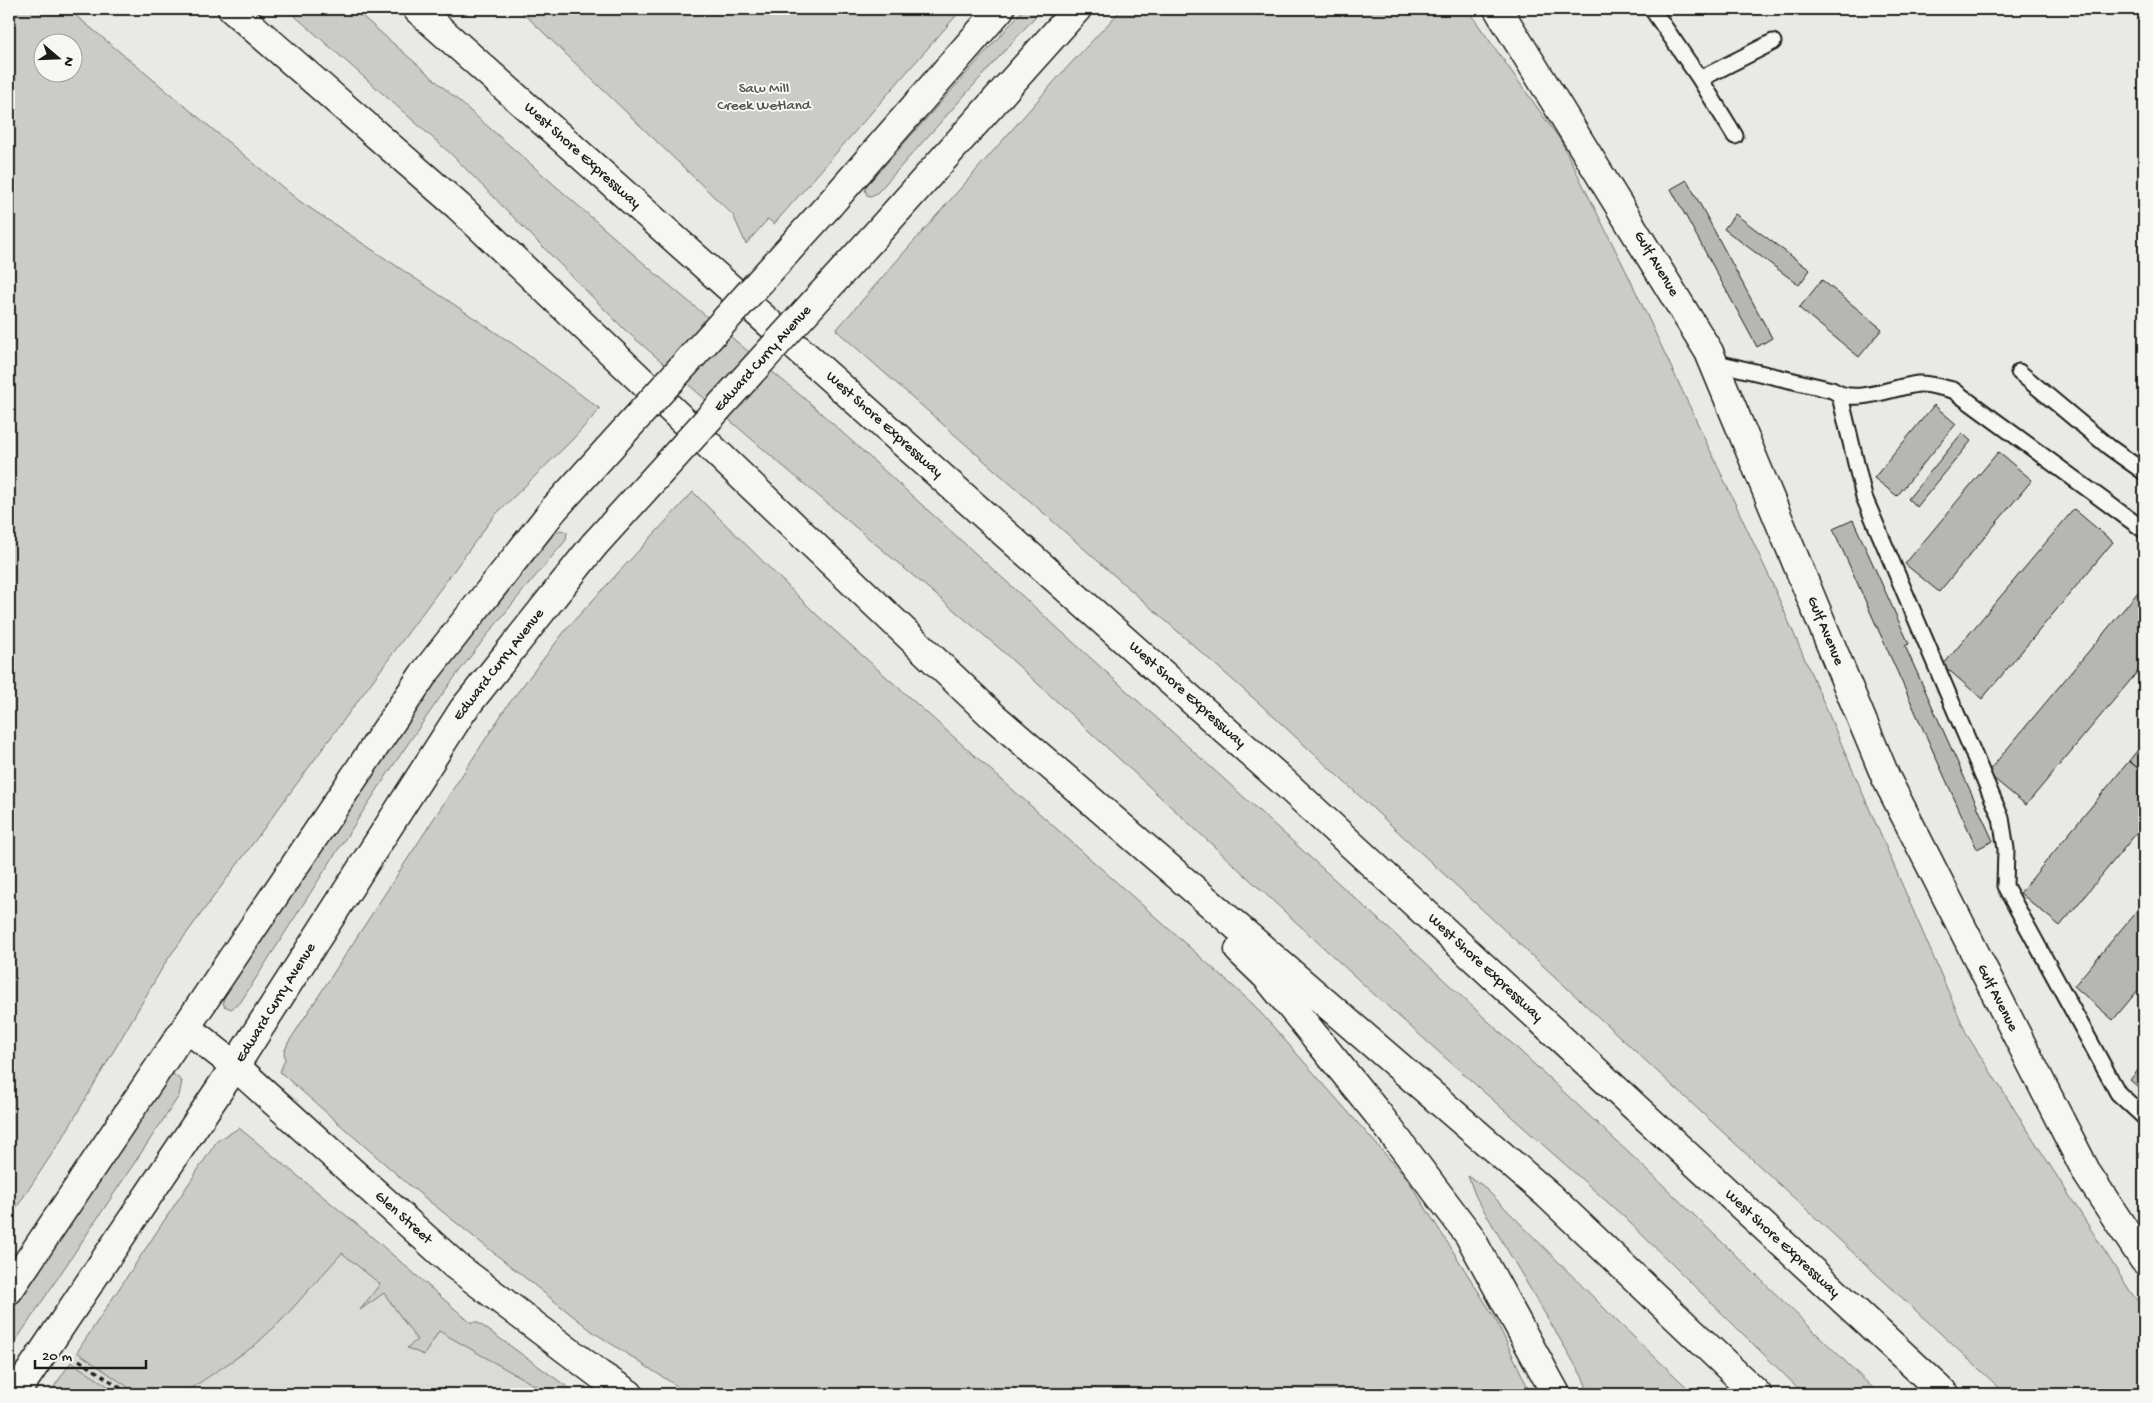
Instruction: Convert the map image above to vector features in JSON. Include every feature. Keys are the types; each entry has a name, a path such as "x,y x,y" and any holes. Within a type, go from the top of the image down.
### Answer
{"main road":[{"path":"232,9 458,206 1266,976 1378,1114 1468,1235 1556,1394"},
{"name":"West Shore Expressway","path":"417,9 1288,785 1945,1394"},
{"path":"9,1290 423,675 554,509 830,204 1000,9"},
{"name":"Edward Curry Avenue","path":"15,1394 235,1066 463,710 594,545 870,241 1077,9"},
{"name":"Gulf Avenue","path":"1498,9 1582,144 1713,362 1886,778 2088,1175 2144,1260"},
{"path":"993,716 1548,1195 1757,1394"},
{"name":"Glen Street","path":"187,1028 235,1066 456,1266 600,1375 629,1394"}],"lane":[{"path":"1652,9 1700,79 1734,136"},
{"path":"1700,79 1773,42"},
{"path":"1713,362 1832,390 1840,396 1868,395 1920,384 1953,390 2144,530"},
{"path":"2019,372 2109,447 2144,472"},
{"path":"1840,396 1864,497 2001,818 2006,849 2004,886 2118,1093 2144,1116"}],"path":[{"path":"77,1359 130,1394"}],"shaded area":[{"path":"239,1128 364,1230 470,1322 477,1322 577,1394 49,1394 217,1141"}],"green space":[{"path":"9,9 68,9 298,200 513,344 600,409 572,440 494,516 167,960 65,1134 9,1219"},
{"path":"287,9 354,9 656,274 812,405 1410,948 1662,1184 1879,1394 1804,1394 1623,1216 1376,996 999,648 625,330 451,154"},
{"name":"Saw Mill Creek Wetland","path":"519,9 962,9 774,224 768,219 746,244 733,215"},
{"path":"1024,9 1042,9 877,193 871,196 867,195 865,189 867,185"},
{"path":"1122,9 1467,9 1561,141 1629,277 1769,576 1967,1035 2132,1294 2144,1309 2144,1394 2006,1394 1260,704 836,330 1060,75"},
{"path":"693,492 817,615 1253,1004 1408,1180 1495,1318 1531,1394 689,1394 593,1332 409,1185 280,1072 288,1043 507,706 568,627"},
{"path":"560,530 567,532 566,540 485,638 439,699 363,812 240,1003 231,1009 224,1006 222,996 430,689 554,534"},
{"path":"173,1074 182,1081 179,1096 9,1351 9,1313 164,1079"},
{"path":"239,1128 364,1230 470,1322 477,1322 577,1394 538,1394 541,1389 439,1331 424,1355 407,1348 417,1340 384,1293 360,1310 380,1284 342,1253 280,1322 254,1346 183,1394 138,1394 77,1352 217,1141"},
{"path":"1468,1176 1482,1185 1620,1324 1694,1394 1589,1394 1583,1378 1476,1197"},
{"path":"71,1362 120,1394 49,1394"}],"building":[{"path":"1687,180 1772,338 1757,347 1671,189"},
{"path":"1735,214 1810,270 1799,285 1724,229"},
{"path":"1822,280 1882,329 1859,357 1799,308"},
{"path":"1934,405 1956,424 1897,496 1874,478"},
{"path":"1962,433 1971,441 1917,507 1908,499"},
{"path":"1998,452 2032,480 1939,592 1905,564"},
{"path":"2074,509 2113,542 1982,699 1943,665"},
{"path":"1853,520 1909,644 1905,646 1993,841 1977,849 1833,529"},
{"path":"2144,585 2144,664 2026,805 1987,773"},
{"path":"2144,742 2144,773 2129,761"},
{"path":"2129,761 2144,773 2144,824 2060,926 2020,893"},
{"path":"2144,902 2144,983 2113,1020 2074,986"},
{"path":"2144,1063 2144,1092 2130,1080"}]}
